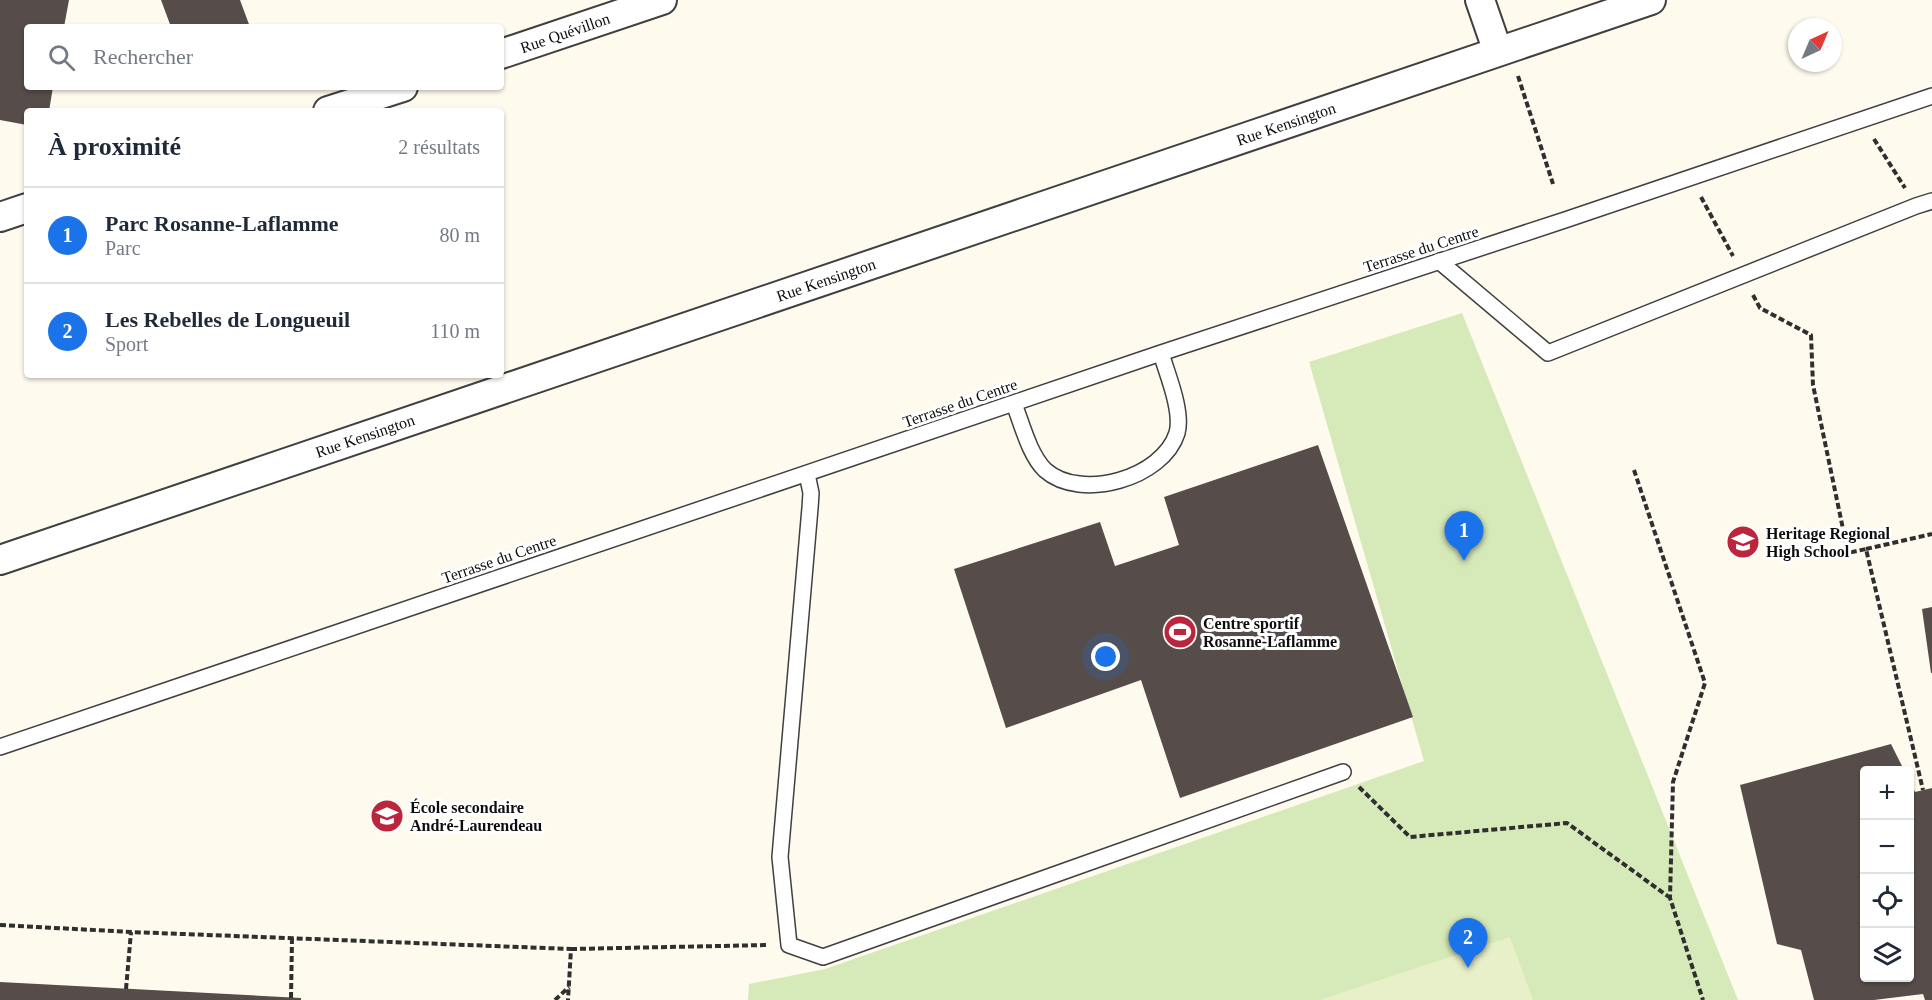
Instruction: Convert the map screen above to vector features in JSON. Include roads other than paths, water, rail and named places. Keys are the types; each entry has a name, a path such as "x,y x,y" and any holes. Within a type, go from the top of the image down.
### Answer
{"street":[{"name":"Rue Quévillon","path":"504,53 662,0"},
{"path":"1480,0 1498,52"},
{"name":"Rue Kensington","path":"0,560 1651,0"},
{"path":"337,108 394,90"},
{"path":"0,217 24,209"}],"lane":[{"name":"Terrasse du Centre","path":"0,747 1161,353 1932,96"},
{"path":"1439,261 1548,353 1932,201"},
{"path":"1014,404 1034,453 1046,470 1058,478 1083,485 1112,482 1154,464 1171,444 1177,432 1177,406 1161,353"},
{"path":"807,474 810,508 780,857 789,945 823,957 1343,772"}],"place":[{"name":"Heritage Regional High School","path":"1743,542"},
{"name":"Parc Rosanne-Laflamme","path":"1464,561"},
{"name":"Centre sportif Rosanne-Laflamme","path":"1180,632"},
{"name":"École secondaire André-Laurendeau","path":"387,816"},
{"name":"Les Rebelles de Longueuil","path":"1468,968"}]}
